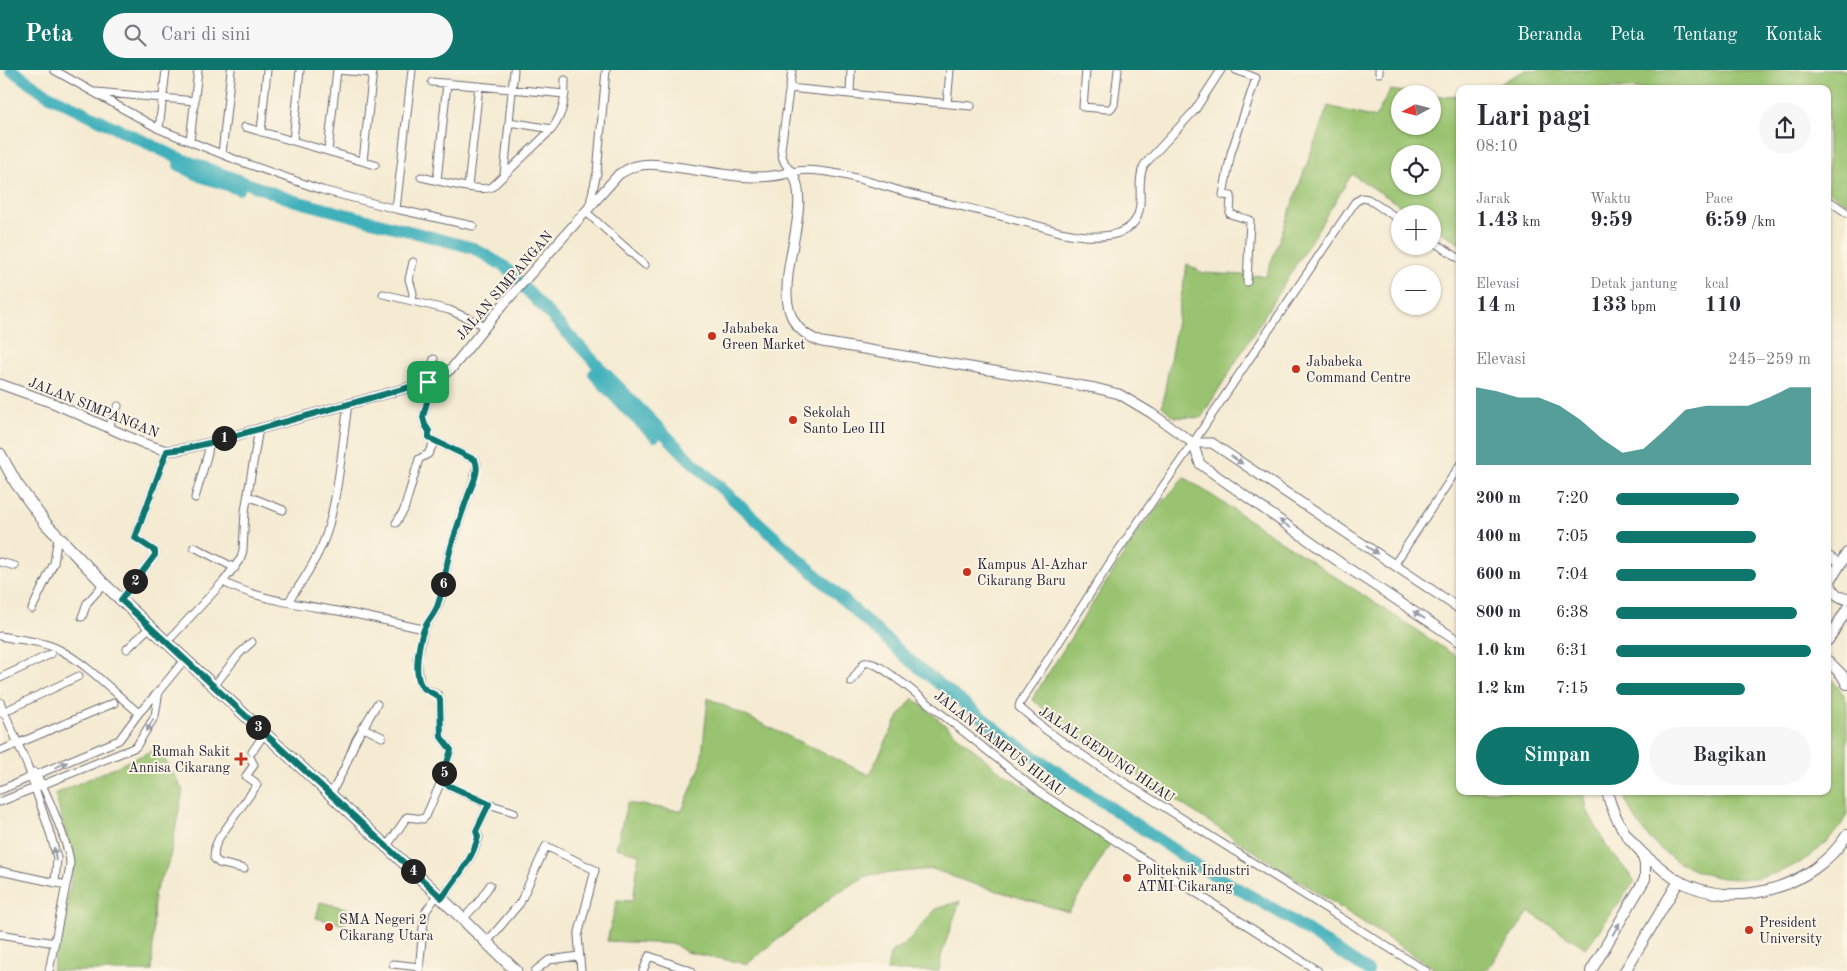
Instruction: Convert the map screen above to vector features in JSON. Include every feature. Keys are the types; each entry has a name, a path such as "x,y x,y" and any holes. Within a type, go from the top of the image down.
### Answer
{"main road":[{"path":"0,454 16,483 31,504 59,538 104,584 387,846 516,971"},
{"path":"1831,578 1847,553"},
{"path":"1831,587 1836,594 1847,599"},
{"path":"1831,635 1847,609"},
{"path":"1831,664 1842,675 1847,684"},
{"path":"1608,795 1617,819 1628,838 1642,854 1679,881 1707,891 1736,894 1766,891 1794,882 1819,866 1841,845 1847,835"},
{"path":"1591,971 1645,879 1645,864 1642,854"},
{"path":"1625,971 1679,881"}],"street":[{"path":"54,70 159,129 222,154 322,190 473,226"},
{"path":"159,129 166,70"},
{"path":"190,141 198,70"},
{"path":"222,154 231,70"},
{"path":"261,132 267,70"},
{"path":"293,141 300,70"},
{"path":"328,151 337,70 372,72 363,161"},
{"path":"396,209 412,70"},
{"path":"504,175 514,70"},
{"path":"606,70 597,173 587,209 645,264"},
{"path":"792,70 781,150 785,165 792,172 797,184 799,202 788,276 789,309 797,326 812,338 822,342 1119,394 1151,413 1193,443 1212,443 1456,606"},
{"path":"850,94 851,70"},
{"path":"947,104 950,70"},
{"path":"1086,70 1083,107 1107,109 1114,105 1118,70"},
{"path":"792,172 803,169 817,170 863,180 1076,236 1103,236 1120,233 1131,226 1138,216 1140,173 1144,165 1194,110 1221,70"},
{"path":"1236,70 1256,78 1228,167 1223,195 1231,196 1230,214 1250,220 1247,282"},
{"path":"421,178 487,190 552,129 562,112 566,80"},
{"path":"432,82 565,94"},
{"path":"437,181 447,83"},
{"path":"468,187 479,86"},
{"path":"789,88 971,106"},
{"path":"92,91 195,101"},
{"path":"509,122 552,129"},
{"path":"245,127 375,165"},
{"name":"JALAN SIMPANGAN","path":"0,384 53,403 145,444 167,451 209,443 428,382 444,374 452,368 502,306 619,174 635,166 652,164 736,176 758,177 779,176 792,172"},
{"path":"1193,443 1354,202 1362,198 1368,199 1391,214"},
{"path":"1831,202 1847,214"},
{"path":"1441,247 1456,256"},
{"path":"412,301 413,293 409,279 413,262"},
{"path":"383,294 448,310 486,326"},
{"path":"387,846 407,817 423,818 426,816 441,782 451,750 441,737 440,699 438,695 423,688 420,683 417,659 424,629 438,606 449,554 474,479 477,464 475,460 429,438 429,431 424,422 428,398 428,382 434,359"},
{"path":"288,602 309,570 326,533 334,500 348,404"},
{"path":"108,428 118,406"},
{"path":"167,642 223,582 243,552 245,511 258,428"},
{"path":"396,523 404,510 419,459 428,454 435,441"},
{"path":"195,498 209,443"},
{"path":"1193,443 1200,464 1334,558 1456,639"},
{"name":"JALAL GEDUNG HIJAU","path":"1193,443 1113,558 1020,703 1019,708 1046,730 1100,767 1426,971"},
{"path":"121,600 155,555 155,551 135,538 167,451"},
{"path":"1394,565 1456,471"},
{"path":"248,496 283,510"},
{"path":"32,609 54,563 56,544 59,538"},
{"path":"194,547 234,568"},
{"path":"1831,557 1840,564"},
{"path":"0,562 15,566"},
{"path":"223,582 248,594 424,629"},
{"path":"82,617 87,603 104,584"},
{"path":"127,649 150,627"},
{"path":"0,636 60,650 90,670 139,713"},
{"path":"214,686 239,654 252,642"},
{"path":"0,678 51,654"},
{"path":"0,790 119,740 139,713 185,659"},
{"name":"JALAN KAMPUS HIJAU","path":"851,682 864,664 871,663 882,669 904,684 1039,792 1318,971"},
{"path":"2,712 79,676"},
{"path":"0,802 136,747 155,716 159,691"},
{"path":"0,702 2,712 28,768 34,776 68,852 69,874 49,971"},
{"path":"0,751 114,703"},
{"path":"331,794 362,727 377,704"},
{"path":"362,727 382,738"},
{"path":"244,869 219,862 214,858 214,852 219,838 257,785 246,776 254,766 252,755 265,733"},
{"path":"441,782 489,804 514,812"},
{"path":"38,786 56,852 55,883"},
{"path":"393,964 420,969 426,911 466,866 478,837 476,831 489,804"},
{"path":"487,942 520,903 546,846 595,870 578,936 581,971"},
{"path":"0,871 66,885"},
{"path":"463,919 490,885"},
{"path":"0,934 55,943"},
{"path":"535,971 549,960 580,956"},
{"path":"643,971 649,956 691,971"}],"green space":[{"path":"1525,70 1847,70 1847,204 1831,193 1831,85 1497,85"},
{"path":"1391,90 1391,135 1441,135 1441,96 1456,96 1456,241 1441,231 1441,205 1399,205 1352,174 1201,418 1174,417 1162,406 1187,264 1203,273 1266,276 1328,106 1375,118"},
{"path":"1184,477 1456,656 1456,795 1585,795 1587,810 1607,847 1635,881 1586,948 1529,912 1486,971 1438,971 1068,730 1032,699 1140,529"},
{"path":"1831,678 1844,695 1847,702 1847,813 1837,830 1810,856 1782,871 1754,878 1727,878 1700,872 1675,860 1653,842 1635,819 1624,795 1831,795"},
{"path":"708,698 869,775 899,716 913,698 997,769 1110,844 1069,912 967,882 933,869 868,875 835,894 747,964 686,952 674,944 607,941 617,900 633,901 639,854 616,848 627,803 682,811 701,765"},
{"path":"158,748 183,790 169,862 154,894 152,971 52,971 74,866 55,794"},
{"path":"960,901 942,953 939,971 887,971 890,953 905,944 936,909"},
{"path":"320,902 349,909 345,925 316,918"}],"waterway":[{"path":"11,70 48,95 174,156 292,200 473,248 504,266 688,458 908,659 1010,740 1198,866 1279,912 1368,971"},
{"path":"179,165 200,176 239,189"},
{"path":"594,374 627,410 655,436"}],"place":[{"name":"Jababeka Green Market","path":"712,336"},
{"name":"Jababeka Command Centre","path":"1296,369"},
{"name":"Sekolah Santo Leo III","path":"793,420"},
{"name":"Kampus Al-Azhar Cikarang Baru","path":"967,572"},
{"name":"Rumah Sakit Annisa Cikarang","path":"241,759"},
{"name":"Politeknik Industri ATMI Cikarang","path":"1127,878"},
{"name":"SMA Negeri 2 Cikarang Utara","path":"329,927"},
{"name":"President University","path":"1749,930"}],"route":[{"path":"428,382 428,398 423,417 429,431 429,438 475,460 477,464 474,479 449,554 442,594 438,606 424,629 417,659 417,671 423,688 438,695 440,699 441,737 451,750 441,782 489,804 476,831 477,841 466,866 442,898 121,600 155,555 155,551 135,538 167,451 209,443 428,382"}]}
